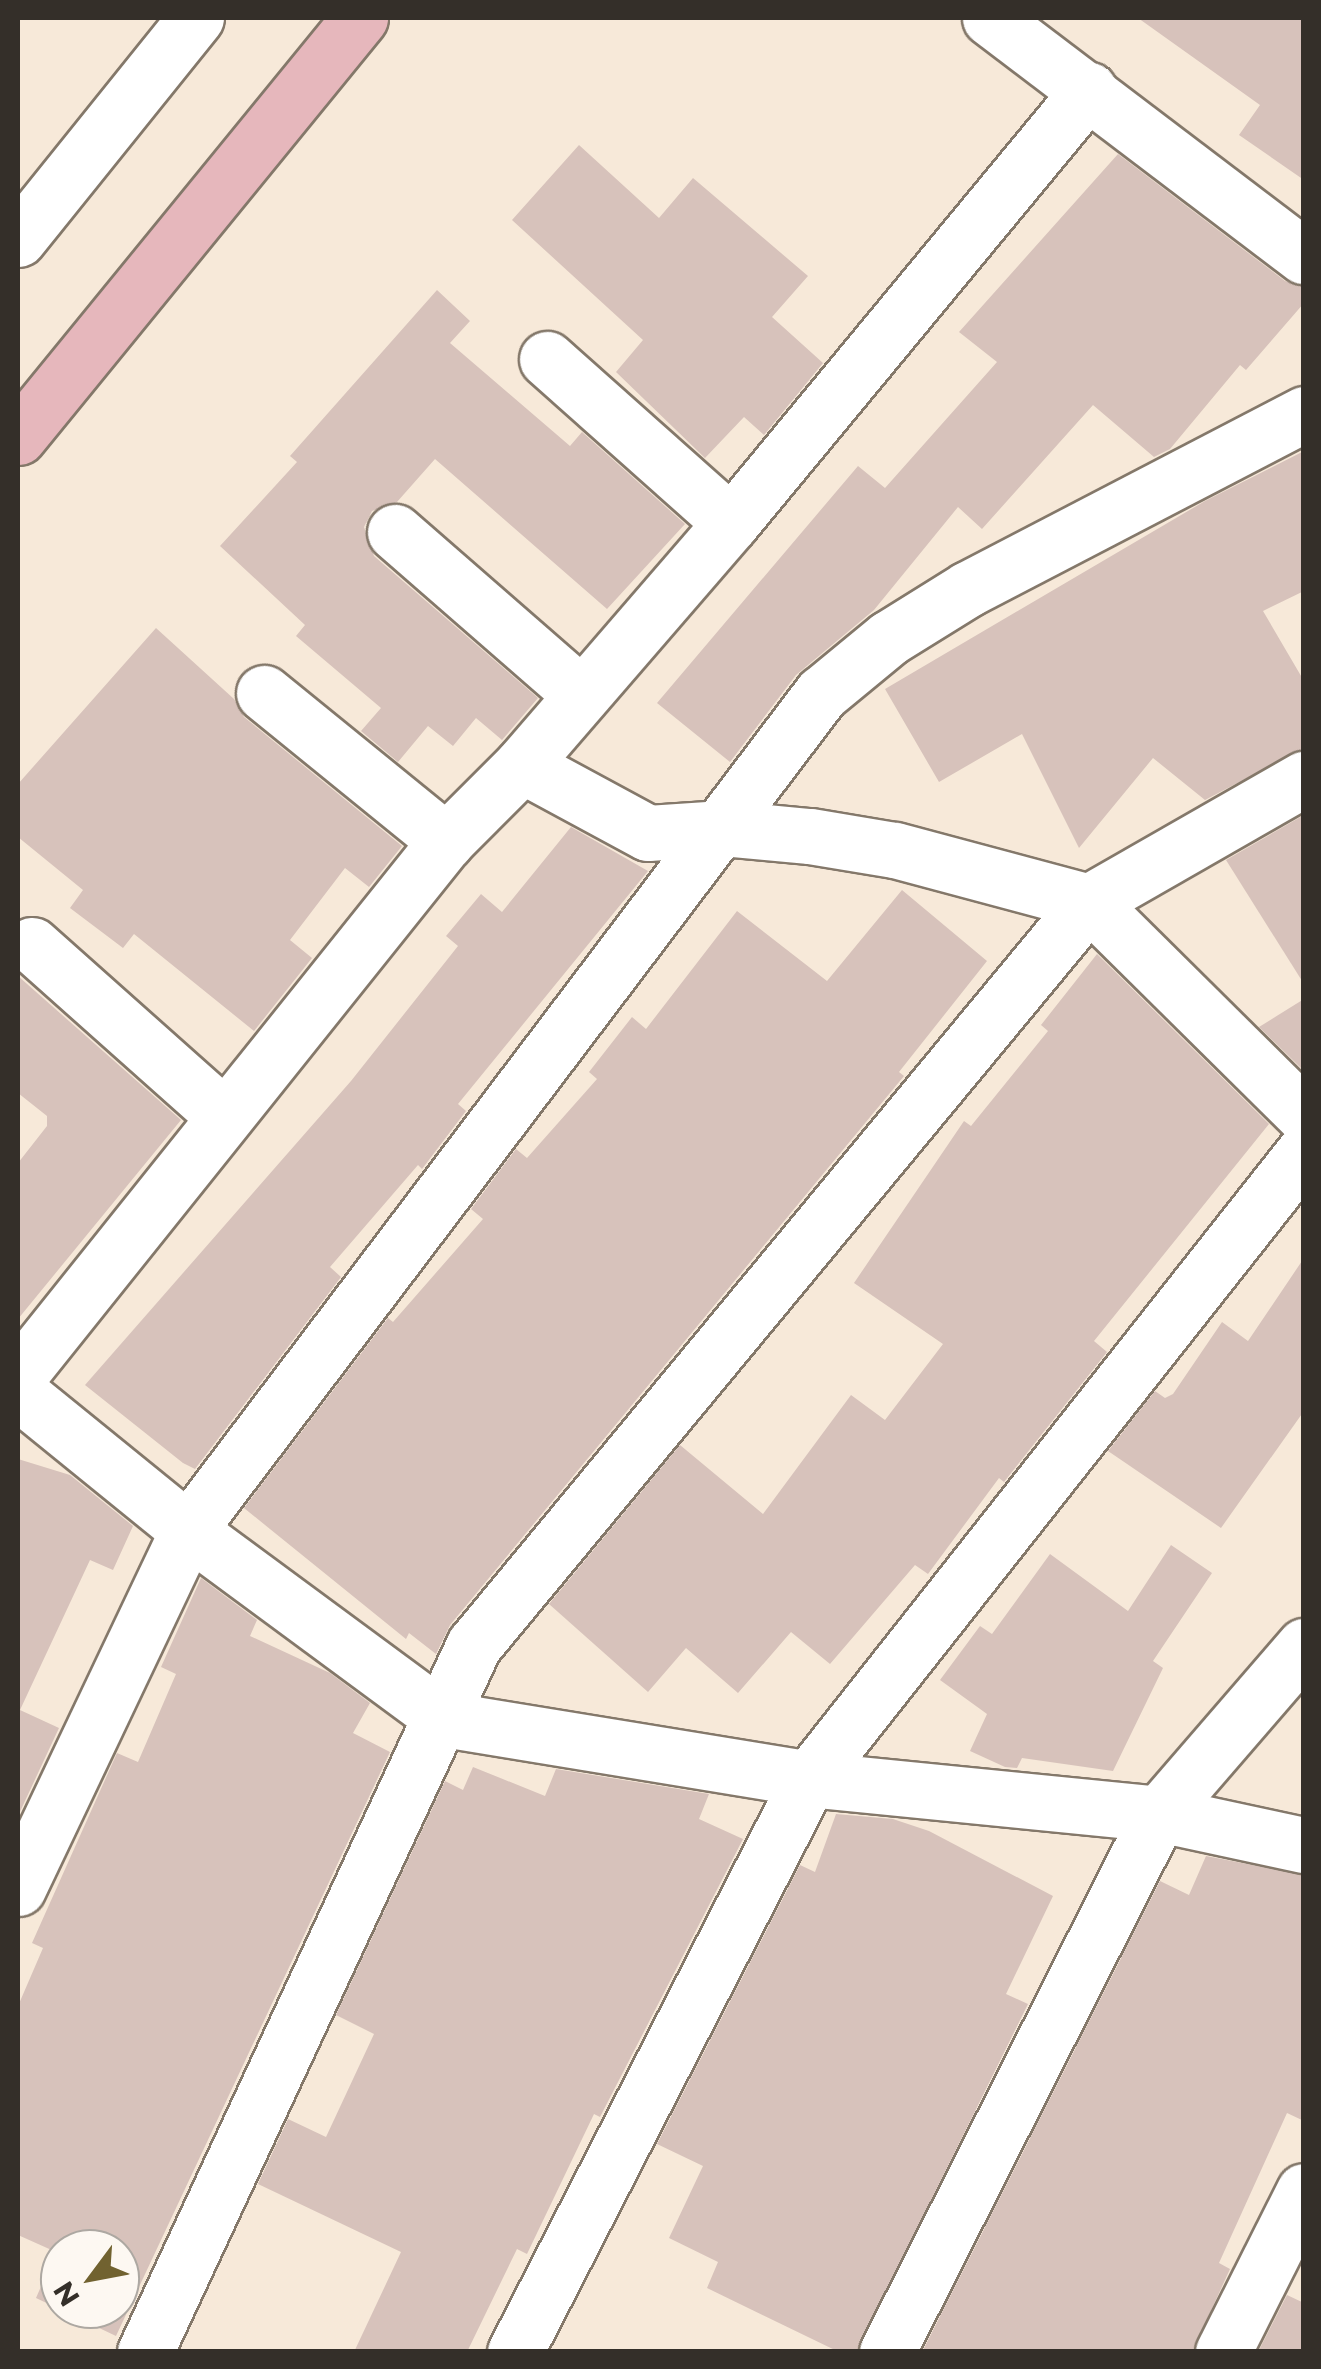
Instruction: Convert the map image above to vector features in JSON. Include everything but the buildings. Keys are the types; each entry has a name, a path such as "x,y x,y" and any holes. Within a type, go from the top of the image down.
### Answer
{"main road":[{"path":"18,437 360,18"}],"street":[{"path":"18,240 196,18"},
{"path":"990,18 1304,256"},
{"path":"18,1376 446,842 522,765 731,523 1089,90"},
{"path":"546,358 731,523"},
{"path":"18,1888 188,1530 724,828 821,694 889,638 1304,414"},
{"path":"395,532 581,694"},
{"path":"264,692 446,842"},
{"path":"522,765 648,834 724,828 896,850 1089,902 1304,1115"},
{"path":"145,2352 444,1719 474,1645 1089,902 1304,779"},
{"path":"32,944 224,1116"},
{"path":"515,2352 810,1778 1304,1152"},
{"path":"18,1392 188,1530 444,1719 810,1778 1159,1814 1304,1845"},
{"path":"887,2352 1159,1814 1304,1646"},
{"path":"1223,2352 1304,2191"}]}
